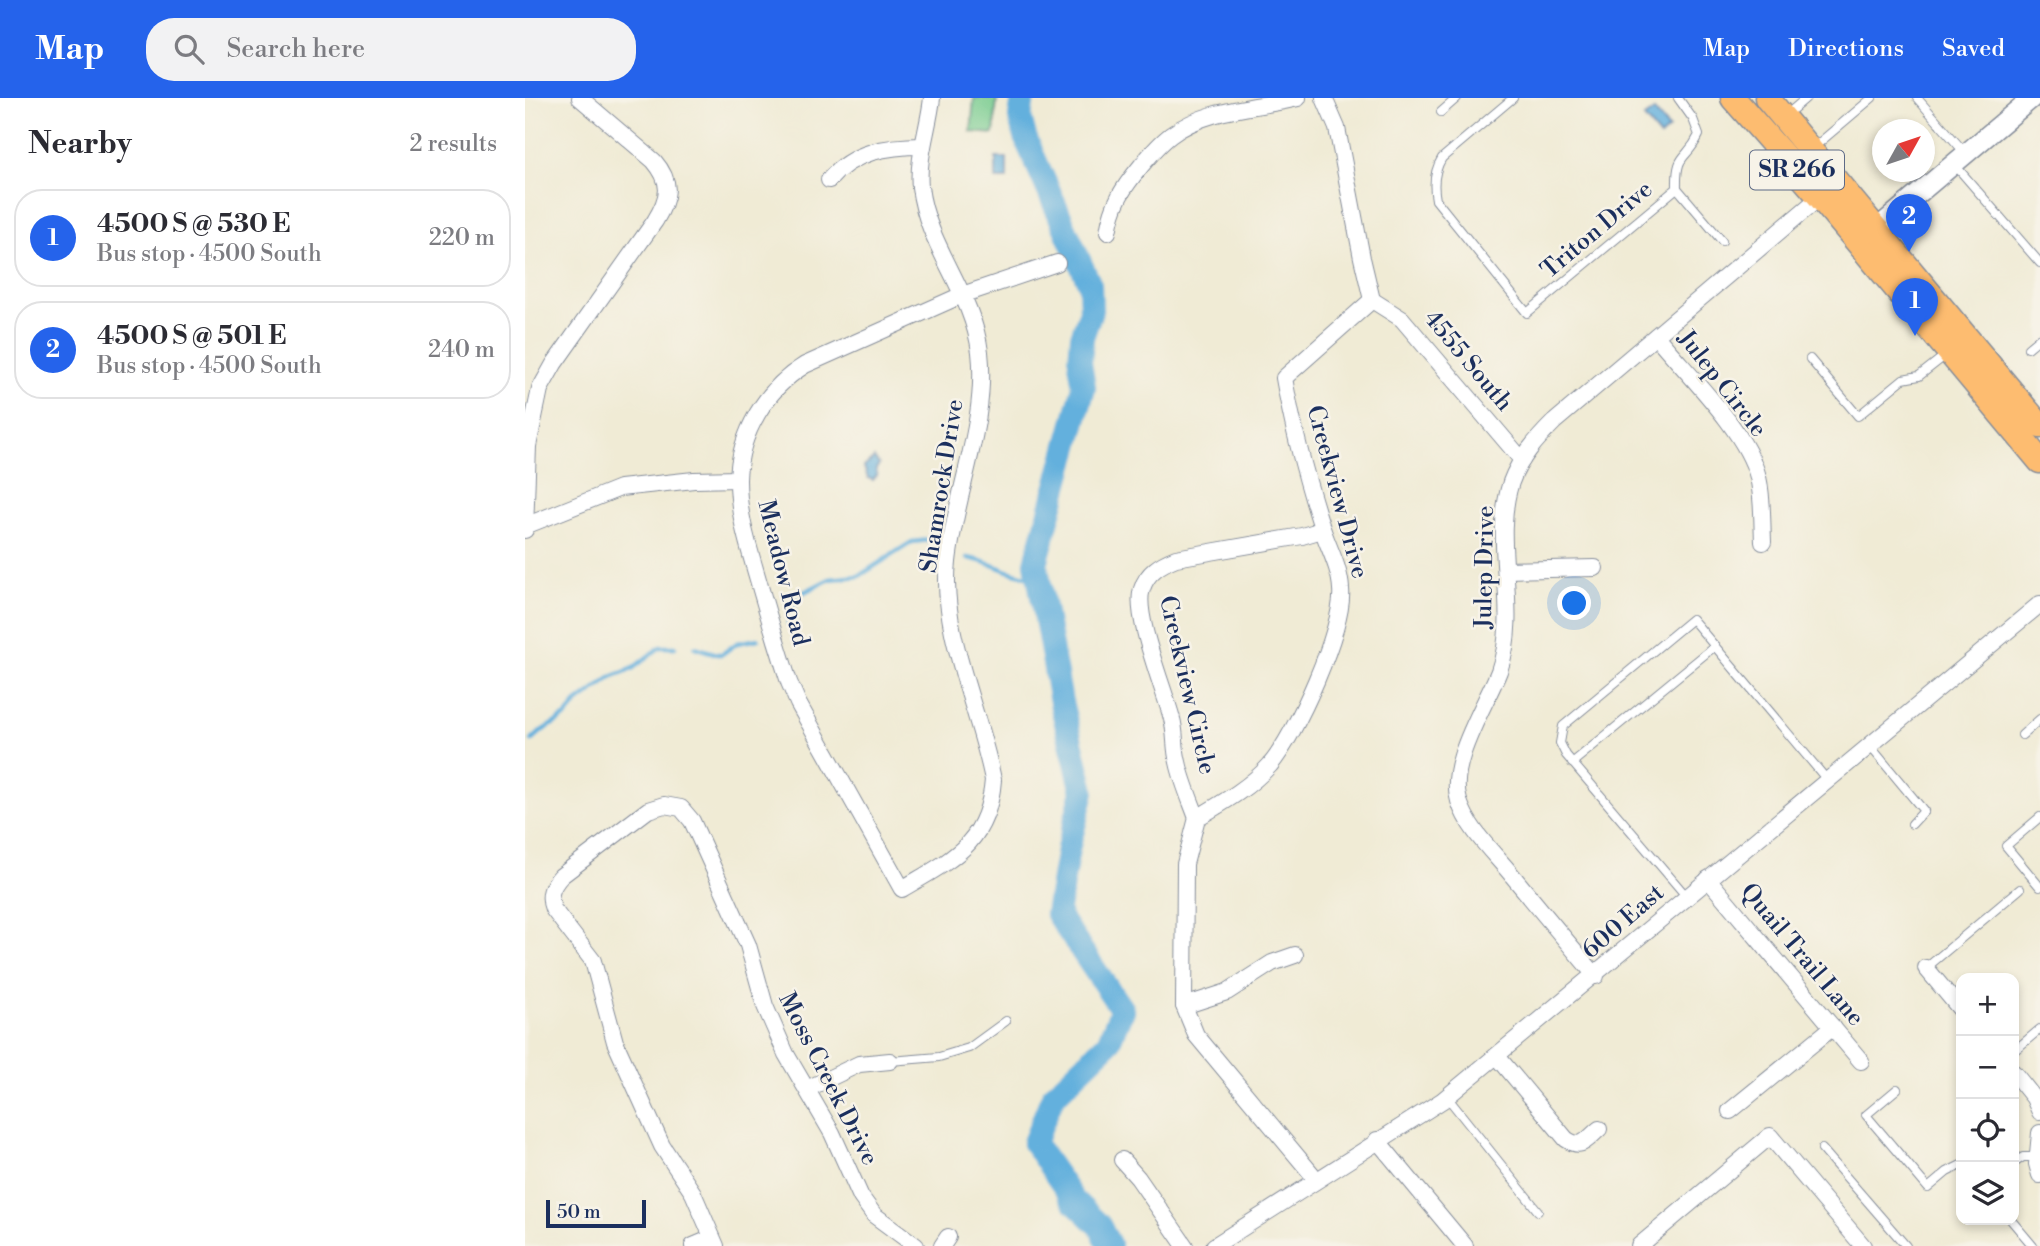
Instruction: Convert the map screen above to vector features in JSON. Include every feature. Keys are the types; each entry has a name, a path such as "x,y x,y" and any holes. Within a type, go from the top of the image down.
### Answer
{"main road":[{"name":"SR 266","path":"1733,98 1820,197 1867,236 2040,426"},
{"name":"SR 266","path":"1767,98 1810,151 1949,352 2040,461"}],"street":[{"path":"580,98 654,161 663,172 667,195 665,205 655,221 554,364 540,389 528,446 525,528 583,501 620,488 694,480 738,479"},
{"name":"Shamrock Drive","path":"902,889 965,849 977,836 991,800 993,780 949,609 948,563 981,389 977,337 962,295 927,217 920,188 923,146 932,98"},
{"path":"1108,232 1119,194 1170,136 1186,125 1214,114 1298,98"},
{"path":"1324,98 1337,128 1361,258 1372,300"},
{"path":"1867,236 2032,98"},
{"path":"829,180 840,167 854,158 895,146 923,146"},
{"name":"Julep Drive","path":"1596,976 1474,830 1458,798 1457,776 1463,754 1506,648 1506,504 1512,481 1521,460 1554,422 1820,197"},
{"name":"Meadow Road","path":"902,889 798,703 789,682 746,537 738,479 743,453 754,419 789,374 842,347 962,295 1056,263"},
{"name":"4555 South","path":"1372,300 1402,319 1521,460"},
{"name":"Creekview Drive","path":"1197,818 1244,790 1276,756 1297,721 1337,626 1342,606 1342,587 1322,530 1293,429 1284,378 1372,300"},
{"name":"Julep Circle","path":"1655,336 1732,426 1747,449 1761,492 1763,542"},
{"name":"Creekview Circle","path":"1197,818 1177,761 1173,721 1144,624 1140,599 1142,589 1155,569 1177,558 1322,530"},
{"path":"1506,570 1595,568"},
{"name":"600 East","path":"1214,1246 1447,1097 1596,976 1708,879 2040,604"},
{"name":"Moss Creek Drive","path":"714,1242 694,1193 662,1146 615,1042 593,961 553,909 550,895 561,876 648,810 659,806 681,808 692,821 748,945 765,1006 786,1054 832,1132 869,1210 916,1246"},
{"path":"1197,818 1185,864 1184,1006 1196,1035 1316,1179"},
{"name":"Quail Trail Lane","path":"1708,879 1861,1060"},
{"path":"1184,1006 1227,992 1272,963 1295,955"},
{"path":"1926,968 1956,1004"},
{"path":"1730,1111 1833,1027"},
{"path":"1497,1056 1566,1139 1581,1144 1599,1129"},
{"path":"807,1089 859,1065 890,1060"},
{"path":"2019,1079 2034,1097 2040,1112"},
{"path":"2040,1133 2037,1157 2040,1175"},
{"path":"1639,1246 1770,1136 1863,1246"},
{"path":"1377,1140 1465,1246"},
{"path":"1122,1160 1138,1178 1185,1246"},
{"path":"693,1246 714,1242"}],"lane":[{"path":"1441,112 1457,98"},
{"name":"Triton Drive","path":"1513,98 1442,158 1436,167 1434,190 1436,200 1527,313 1677,188 1677,167 1682,156 1693,146 1699,135 1693,119 1678,98"},
{"path":"1783,117 1806,98"},
{"path":"1810,151 1872,98"},
{"path":"1917,98 2040,263"},
{"path":"1677,188 1722,241"},
{"path":"2028,348 2040,338"},
{"path":"1810,359 1858,416 1903,379 1919,376 1949,352"},
{"path":"1687,897 1572,763 1560,743 1563,726 1692,619 1828,781"},
{"path":"1572,763 1715,646"},
{"path":"2022,735 2040,719"},
{"path":"1870,746 1924,811 1912,824"},
{"path":"2038,823 2005,846 2040,887"},
{"path":"1926,968 2019,889"},
{"path":"890,1060 939,1057 969,1048 1006,1021"},
{"path":"2019,1047 2040,1029"},
{"path":"1897,1089 1866,1115 1927,1188 1947,1172 1956,1169"},
{"path":"1447,1097 1538,1211"},
{"path":"1822,1149 1906,1246"},
{"path":"2016,1162 2023,1157 2037,1157"},
{"path":"2015,1225 2033,1246"}],"green space":[{"path":"974,98 997,98 994,134 971,132"}],"water":[{"path":"1654,111 1669,129 1660,137 1644,118"},
{"path":"996,158 1007,158 1007,179 996,179"},
{"path":"874,458 879,464 873,480 868,478 864,467"}],"waterway":[{"path":"1023,98 1020,117 1025,137 1090,285 1091,311 1082,337 1080,362 1084,387 1036,563 1061,702 1083,791 1068,849 1057,914 1122,1010 1108,1043 1053,1096 1034,1143 1074,1201 1099,1225 1110,1246"},
{"path":"788,623 795,615 792,598 830,579 859,576 912,542 930,540"},
{"path":"967,558 1038,577"},
{"path":"695,647 722,654 737,643 758,639"},
{"path":"532,740 566,716 577,703 613,676 632,669 660,647 675,647"}],"place":[{"name":"4500 S @ 501 E","path":"1909,252"},
{"name":"4500 S @ 530 E","path":"1915,336"}]}
